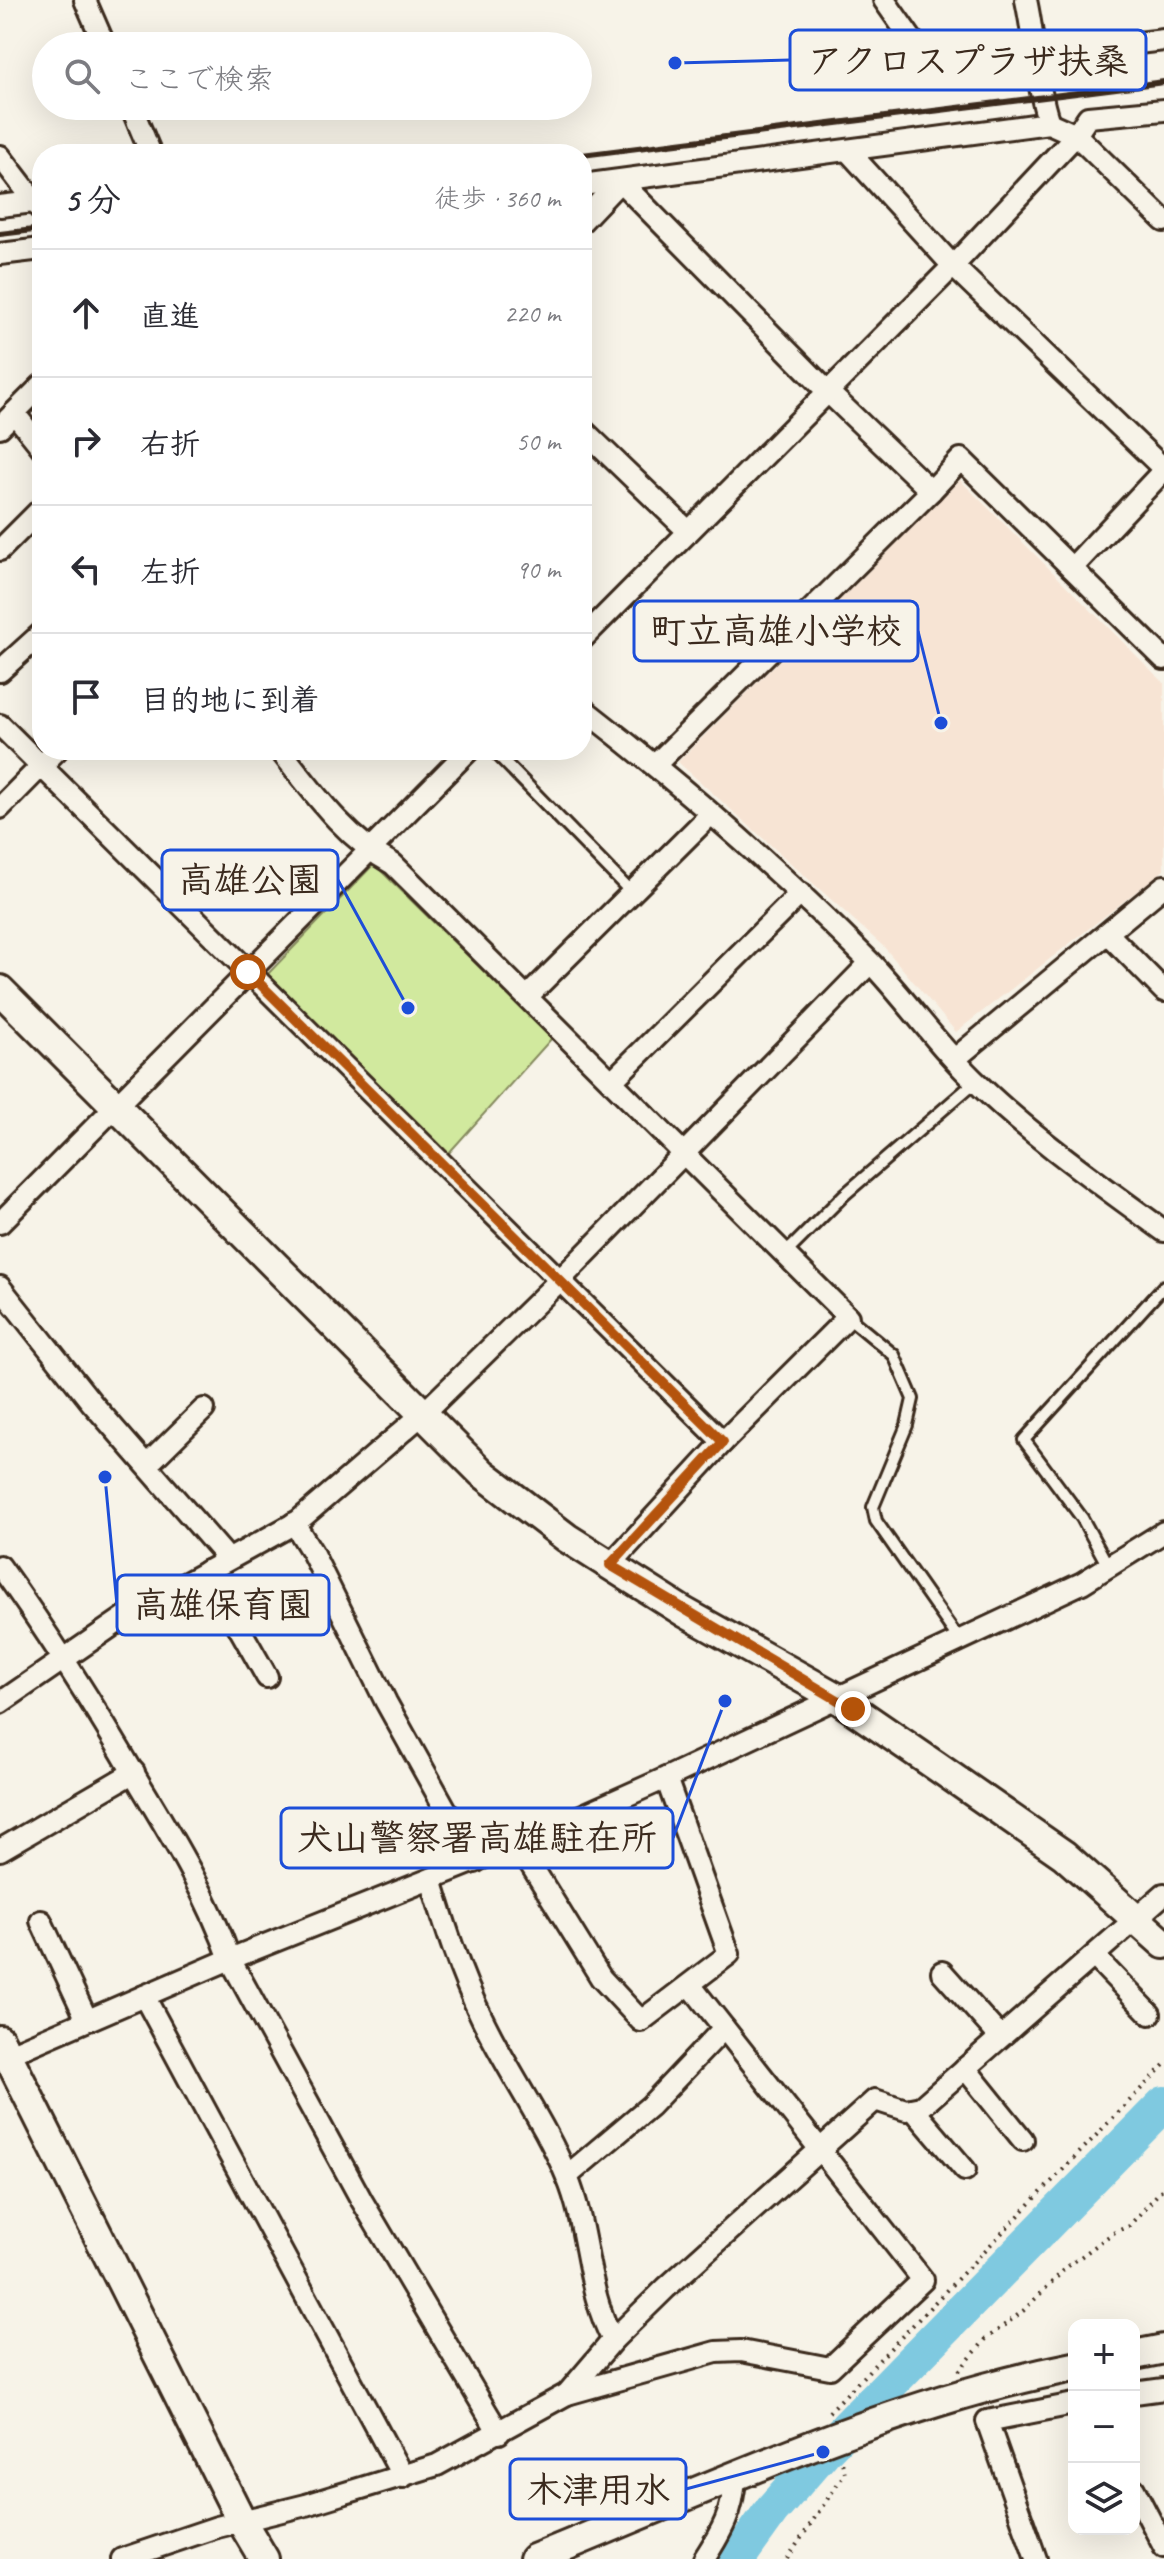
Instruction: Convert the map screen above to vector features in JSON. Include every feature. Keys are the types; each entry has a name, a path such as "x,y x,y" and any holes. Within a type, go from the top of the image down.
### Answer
{"street":[{"path":"85,0 99,32"},
{"path":"884,0 931,67 1164,40"},
{"path":"1026,0 1038,54 1040,97 1049,123"},
{"path":"592,629 953,266 1076,135 1088,117 1164,110"},
{"path":"137,120 147,144"},
{"path":"592,184 1049,123 1076,135 1164,221"},
{"path":"849,152 953,266 1164,470 1072,568"},
{"path":"0,156 32,196"},
{"path":"592,210 620,181"},
{"path":"620,181 827,391 931,491"},
{"path":"0,206 32,205"},
{"path":"0,254 32,250"},
{"path":"32,395 7,420 32,440"},
{"path":"592,439 687,530"},
{"path":"655,765 961,459 1164,659"},
{"path":"0,550 32,518"},
{"path":"0,671 32,642"},
{"path":"592,716 655,765 801,893 870,963 975,1082 1050,1148 1164,1231"},
{"path":"0,725 32,758"},
{"path":"34,760 723,1442"},
{"path":"0,808 48,760"},
{"path":"288,760 327,809 367,850 393,864 848,1317 723,1442 610,1565"},
{"path":"0,1223 459,760"},
{"path":"528,996 711,814"},
{"path":"956,1058 1164,886"},
{"path":"612,1081 801,893"},
{"path":"1108,934 1164,991"},
{"path":"0,1703 128,1615 294,1523 425,1412 685,1154 870,963"},
{"path":"0,990 425,1412 482,1473 567,1538 684,1612 834,1696 1064,1855 1164,1944"},
{"path":"0,1287 92,1403 228,1559"},
{"path":"147,1465 204,1409"},
{"path":"294,1523 312,1552 386,1702 475,1862"},
{"path":"264,2559 242,2522 3,2051 87,2020 230,1959 475,1862 666,1778 834,1696 960,1641 1108,1566 1164,1532"},
{"path":"0,1566 67,1659 185,1859 219,1927 230,1959 362,2201 499,2433"},
{"path":"207,1571 267,1677"},
{"path":"0,1850 134,1772"},
{"path":"518,1844 601,1978 641,2021 691,1986 729,1954 666,1778"},
{"path":"431,1879 447,1933 480,2015 567,2176 581,2215 598,2300 613,2340"},
{"path":"567,2394 613,2340 875,2100 906,2110 921,2107 1164,1894"},
{"path":"41,1921 87,2020"},
{"path":"1095,1957 1150,2014"},
{"path":"942,1972 1000,2037"},
{"path":"122,2559 403,2477 437,2465 567,2394 716,2352 741,2351 830,2368 923,2280 818,2151 691,1986"},
{"path":"144,1996 403,2477"},
{"path":"567,2176 650,2106 724,2028"},
{"path":"965,2068 1023,2140"},
{"path":"913,2109 965,2170"},
{"path":"1140,2354 1164,2349"},
{"path":"534,2559 910,2410 1021,2377 1068,2368"},
{"path":"1140,2392 1164,2389"},
{"path":"1036,2559 987,2421 1068,2405"},
{"path":"704,2559 727,2524 733,2506 735,2478"},
{"path":"1140,2501 1164,2547"}],"lane":[{"path":"503,760 632,893"},
{"path":"785,1254 844,1195 975,1082"},
{"path":"1108,1566 1082,1518 1024,1440 1164,1286"},
{"path":"848,1317 894,1355 913,1399 907,1425 873,1507 876,1521 960,1641"}],"path":[{"path":"832,2426 829,2413 1164,2065"},
{"path":"957,2396 955,2382 960,2368 986,2339 1023,2311 1067,2267 1129,2226 1164,2187"},
{"path":"787,2559 845,2473 843,2465"}],"shaded area":[{"path":"960,480 1164,683 1164,870 956,1032 884,947 678,762"}],"green space":[{"path":"374,864 552,1038 447,1155 263,979"}],"waterway":[{"path":"737,2559 772,2510 823,2452 1164,2104"}],"railway":[{"path":"592,154 1164,82"},
{"path":"0,234 32,230"}],"place":[{"name":"アクロスプラザ扶桑","path":"675,63"},
{"name":"町立高雄小学校","path":"941,723"},
{"name":"高雄公園","path":"408,1008"},
{"name":"高雄保育園","path":"105,1477"},
{"name":"犬山警察署高雄駐在所","path":"725,1701"},
{"name":"木津用水","path":"823,2452"}],"route":[{"path":"248,972 723,1442 610,1565 684,1612 853,1709"}]}
